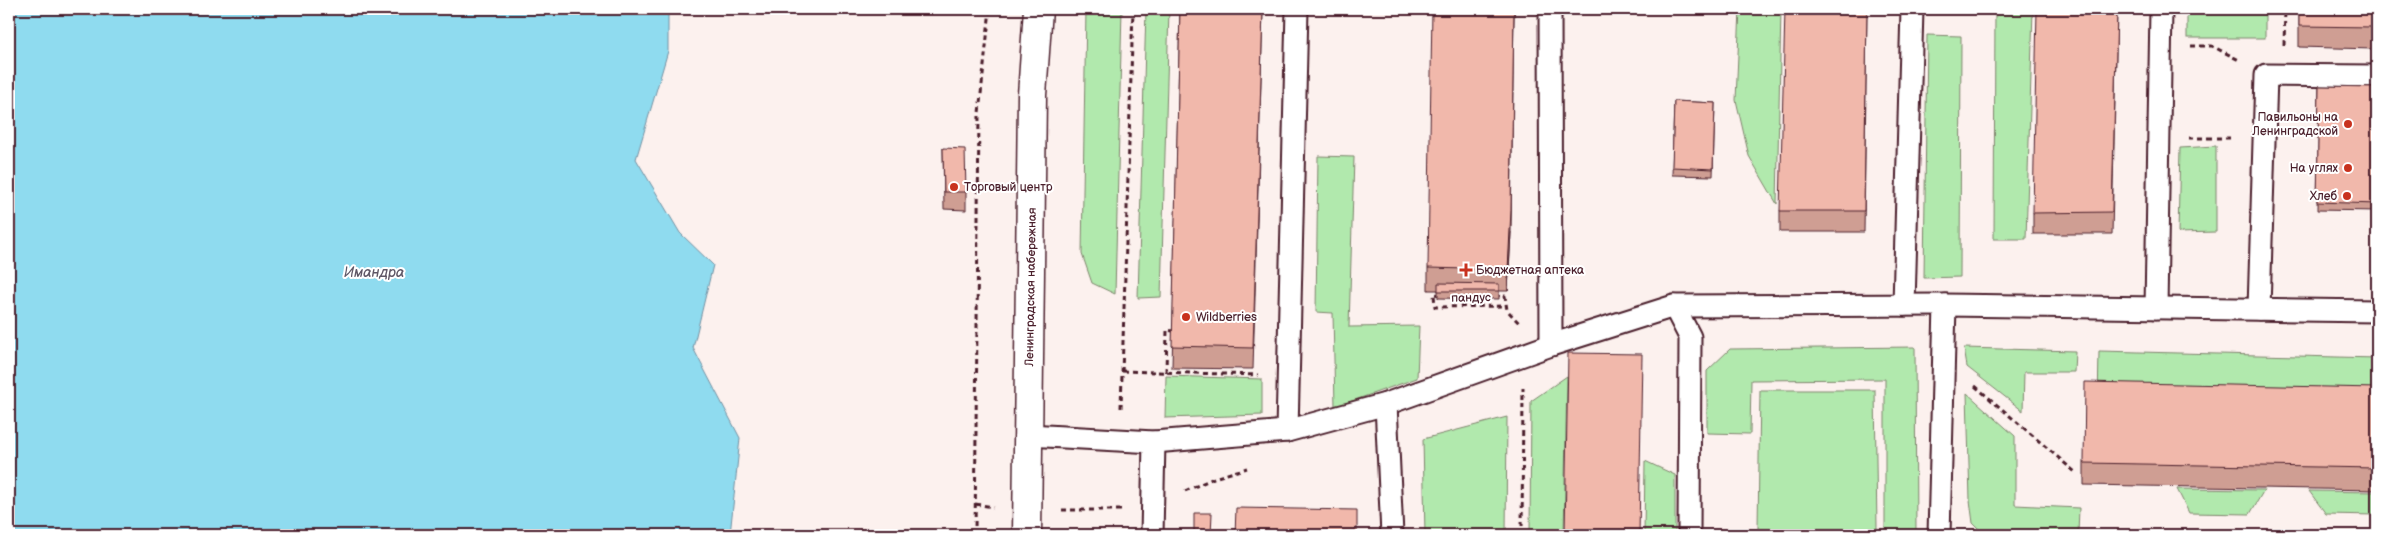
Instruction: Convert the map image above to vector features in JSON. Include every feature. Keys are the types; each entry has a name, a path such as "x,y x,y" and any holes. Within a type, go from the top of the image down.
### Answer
{"main road":[{"name":"Ленинградская набережная","path":"1027,535 1032,258 1032,95 1038,9"}],"lane":[{"path":"1287,431 1297,9"},
{"path":"1550,9 1551,345"},
{"path":"1904,304 1912,9"},
{"path":"2156,308 2161,9"},
{"path":"2259,309 2266,75 2377,76"},
{"path":"1028,435 1120,442 1154,442 1287,431 1386,404 1551,345 1674,306 1904,304 2377,311"},
{"path":"1939,535 1945,305"},
{"path":"1674,306 1690,338 1689,535"},
{"path":"1386,404 1392,535"},
{"path":"1152,535 1154,442"}],"path":[{"path":"974,535 979,114 990,9"},
{"path":"1120,442 1133,9"},
{"path":"2161,46 2212,46 2266,75"},
{"path":"2159,138 2264,138"},
{"name":"пандус","path":"1444,294 1434,294 1434,307 1506,308 1505,296 1489,295"},
{"path":"1166,372 1167,330 1173,331"},
{"path":"1944,360 2075,472"},
{"path":"1122,372 1288,376"},
{"path":"1522,384 1522,535"},
{"path":"1052,510 1141,511 1214,478 1250,467"}],"green space":[{"path":"1086,9 1122,9 1115,294 1092,283 1082,254"},
{"path":"1146,9 1169,9 1161,297 1138,298"},
{"path":"1740,9 1781,9 1777,204 1749,156 1736,100"},
{"path":"1995,9 2033,9 2026,239 1994,239"},
{"path":"2187,9 2265,9 2265,38 2187,38"},
{"path":"1927,35 1961,36 1960,277 1924,278"},
{"path":"2216,146 2216,232 2178,233 2180,148"},
{"path":"1318,156 1354,157 1349,327 1419,326 1417,378 1335,407 1333,313 1316,312"},
{"path":"1915,347 1916,535 1885,535 1885,379 1751,380 1750,434 1707,433 1707,371 1730,349"},
{"path":"1964,348 2075,351 2074,372 2024,372 2023,411 1967,367"},
{"path":"2099,351 2377,358 2377,408 2098,403"},
{"path":"1166,376 1262,379 1262,415 1165,418"},
{"path":"1567,376 1564,535 1530,535 1531,401"},
{"path":"1760,390 1875,390 1877,529 1758,529"},
{"path":"1967,393 2015,436 2015,505 2079,508 2078,535 1985,535 1973,523 1970,500"},
{"path":"1507,417 1506,535 1425,535 1423,439"},
{"path":"1645,461 1675,475 1675,535 1644,535"},
{"path":"2177,489 2264,490 2250,514 2189,513"},
{"path":"2309,491 2377,492 2377,511 2375,515 2326,514"}],"water":[{"name":"Имандра","path":"9,9 668,9 668,51 636,159 680,233 713,265 693,348 740,438 730,535 9,535"}],"building":[{"path":"1180,9 1263,9 1253,348 1172,346"},
{"path":"1432,9 1514,9 1511,210 1508,270 1428,268"},
{"path":"1785,9 1867,9 1864,211 1780,211"},
{"path":"2037,9 2117,9 2112,212 2033,213"},
{"path":"2299,9 2373,9 2373,27 2299,26"},
{"path":"2319,86 2377,87 2377,204 2317,202"},
{"path":"1674,101 1715,103 1713,169 1672,167"},
{"path":"943,148 965,149 966,192 944,192"},
{"path":"1438,283 1499,284 1499,291 1438,291"},
{"path":"1568,353 1642,354 1639,535 1565,535"},
{"path":"2085,382 2377,388 2377,468 2084,463"},
{"path":"1236,508 1357,510 1357,535 1235,535"},
{"path":"1194,513 1212,513 1211,535 1194,535"}],"place":[{"name":"Павильоны на Ленинградской","path":"2348,124"},
{"name":"На углях","path":"2348,168"},
{"name":"Торговый центр","path":"954,187"},
{"name":"Хлеб","path":"2347,196"},
{"name":"Бюджетная аптека","path":"1466,270"},
{"name":"Wildberries","path":"1186,317"}]}
